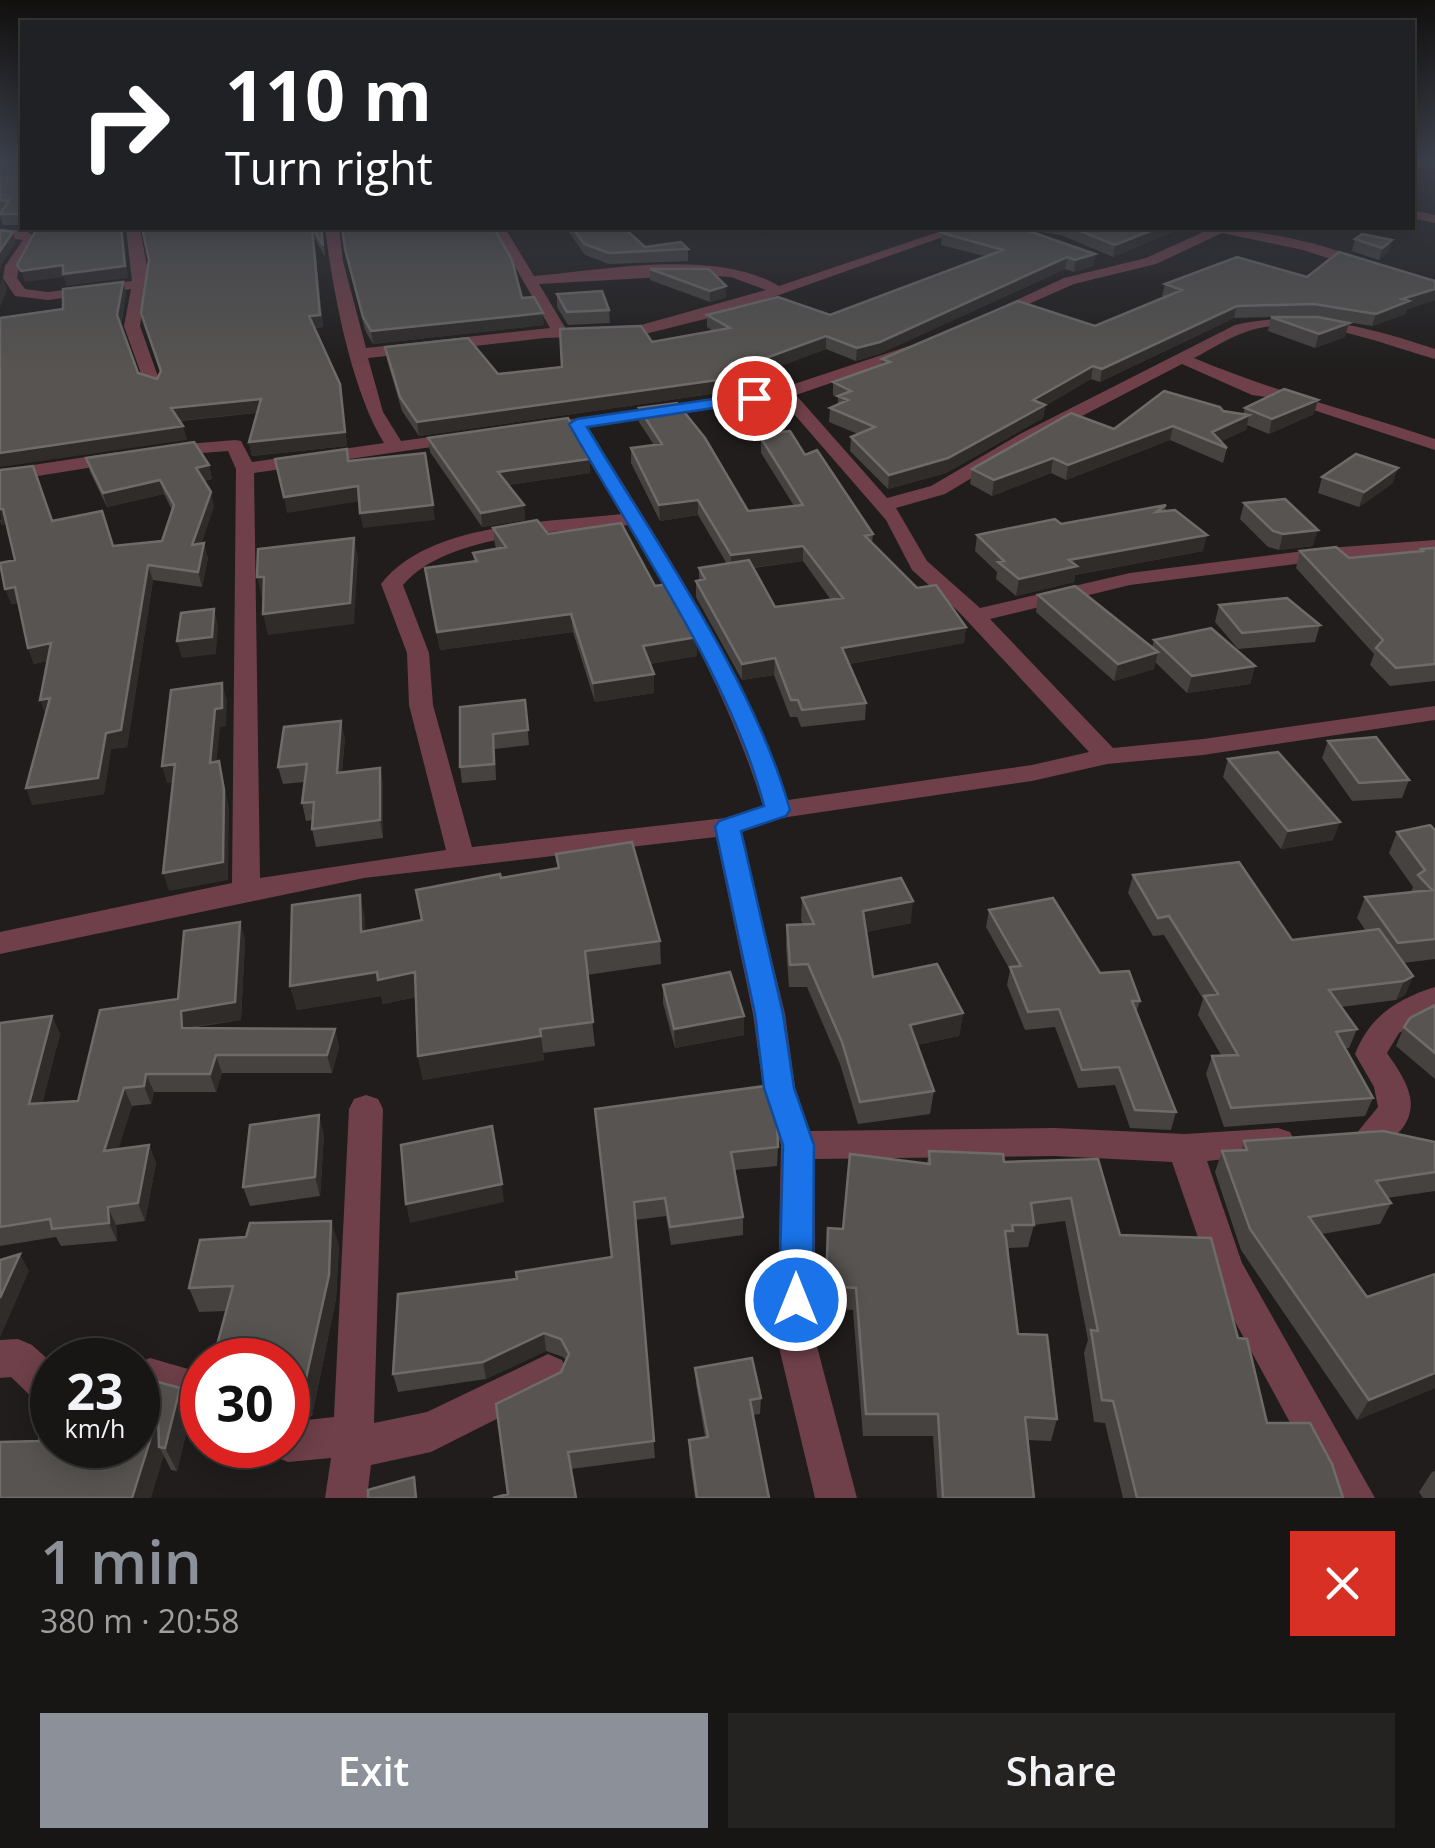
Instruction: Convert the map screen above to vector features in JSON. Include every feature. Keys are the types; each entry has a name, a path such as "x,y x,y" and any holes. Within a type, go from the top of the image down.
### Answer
{"street":[{"path":"133,230 141,272 132,326 153,385"},
{"path":"332,230 374,412 396,446"},
{"path":"500,230 558,330 551,335"},
{"path":"359,354 641,330 720,311 956,230"},
{"path":"981,320 1111,264 1151,260 1216,230"},
{"path":"1229,230 1375,268"},
{"path":"0,234 44,233"},
{"path":"25,235 31,239 12,266 10,278 20,293 48,296 139,284"},
{"path":"532,280 700,269 764,281 777,291"},
{"path":"880,506 938,490 1026,438 1240,328 1264,322 1324,327 1432,350"},
{"path":"524,430 785,393 920,346"},
{"path":"1183,359 1258,391 1282,394 1435,446"},
{"path":"1246,409 1258,391"},
{"path":"785,393 895,519 900,536 922,572 975,616 1024,674 1106,756"},
{"path":"577,424 722,675 765,763 778,810"},
{"path":"245,469 475,436"},
{"path":"0,476 210,444 235,445 245,469 246,890"},
{"path":"460,856 421,705 418,653 392,584 398,571 445,545 633,519"},
{"path":"975,616 1130,578 1328,554 1435,546"},
{"path":"0,943 246,890 460,856 728,827 778,810 980,782 1106,756 1203,747 1435,714"},
{"path":"728,827 769,1014 779,1088 798,1145 796,1339 836,1498"},
{"path":"798,1145 1056,1142 1185,1148 1395,1134 1394,1101 1371,1054 1376,1036 1392,1016 1435,999"},
{"path":"346,1498 352,1442 366,1110"},
{"path":"1185,1148 1226,1269 1354,1498"},
{"path":"0,1360 18,1358 30,1369"},
{"path":"310,1442 352,1442 430,1432 548,1373"}],"building":[{"path":"0,230 13,232 0,251"},
{"path":"36,230 121,230 125,266 63,274 63,265 21,271 17,265"},
{"path":"142,230 312,230 320,315 309,316 340,384 345,432 249,442 261,399 171,408 183,426 0,453 0,318 63,309 63,289 123,282 117,315 138,373 157,379 161,371 141,313 149,260"},
{"path":"342,230 495,230 512,260 522,298 534,297 543,313 371,331 363,317"},
{"path":"574,230 626,230 645,247 681,242 688,249 609,253 584,244"},
{"path":"1026,230 1095,254 1075,260 1067,257 880,342 857,348 826,336 747,365 753,375 417,422 400,397 385,347 468,338 498,374 562,367 560,329 641,326 652,342 730,328 707,315 778,297 830,315 1003,250 942,233"},
{"path":"1078,230 1153,230 1115,245"},
{"path":"1362,234 1392,240 1382,248 1355,239"},
{"path":"1339,252 1435,281 1435,289 1402,299 1409,301 1376,314 1314,304 1237,306 1102,369 1093,366 1033,400 1045,405 948,458 889,475 851,437 875,427 830,408 848,400 838,396 851,391 833,382 890,362 882,359 1018,301 1095,326 1182,290 1165,284 1237,257 1307,277"},
{"path":"650,269 709,269 726,286 710,291"},
{"path":"602,291 609,310 567,312 557,294"},
{"path":"1271,317 1318,317 1349,323 1319,334"},
{"path":"1284,389 1318,400 1272,419 1245,408"},
{"path":"1164,391 1223,411 1249,415 1212,432 1227,448 1173,426 1068,465 1053,458 994,480 972,469 1071,413 1114,429"},
{"path":"677,403 705,438 748,511 803,505 761,438 767,438 765,433 790,431 805,455 817,450 873,534 865,536 917,588 936,585 966,627 842,648 866,703 802,710 798,700 791,700 775,658 742,664 696,581 705,579 699,568 749,560 775,607 843,598 803,546 731,555 698,500 659,505 631,448 662,444 639,408"},
{"path":"568,418 589,459 498,472 524,505 481,513 428,438"},
{"path":"194,442 209,465 196,468 211,492 192,545 204,543 198,572 148,565 121,730 106,733 98,778 26,788 50,698 40,700 51,643 28,648 15,587 5,589 0,563 15,560 0,509 0,470 33,466 52,521 102,511 113,546 162,541 174,505 160,480 103,493 86,458"},
{"path":"347,449 348,461 425,453 433,505 360,513 358,486 284,497 275,459"},
{"path":"1356,454 1398,468 1364,492 1322,477"},
{"path":"1285,499 1318,530 1283,534 1273,531 1244,503"},
{"path":"1166,505 1156,512 1175,510 1207,535 1069,560 1077,566 1019,579 998,562 1004,561 977,535 1055,519 1061,524"},
{"path":"537,520 548,534 621,523 655,586 668,584 697,637 643,646 654,674 593,683 571,614 437,632 425,568 477,561 473,553 506,547 493,528"},
{"path":"354,538 350,603 263,614 264,577 257,577 258,549"},
{"path":"1336,547 1349,558 1435,548 1435,664 1396,668 1376,648 1383,640 1300,551"},
{"path":"1075,586 1158,652 1118,664 1038,595"},
{"path":"1287,598 1320,625 1242,633 1219,605"},
{"path":"214,609 212,637 177,641 181,613"},
{"path":"1211,628 1255,666 1192,676 1154,640"},
{"path":"222,683 222,708 215,709 210,763 219,761 224,790 223,862 163,873 175,764 162,766 171,690"},
{"path":"525,700 528,730 493,734 494,764 460,767 460,707"},
{"path":"341,721 337,773 380,768 380,820 312,829 314,802 302,803 307,764 278,767 284,727"},
{"path":"1376,737 1409,780 1359,783 1328,741"},
{"path":"1278,752 1340,822 1288,831 1228,759"},
{"path":"1430,825 1435,830 1435,939 1398,943 1365,897 1432,890 1418,875 1425,870 1397,832"},
{"path":"632,842 660,941 585,951 593,1022 540,1029 541,1036 418,1056 415,972 378,980 377,972 290,986 292,905 360,895 361,932 422,920 416,890 500,874 501,878 559,868 556,854"},
{"path":"1239,862 1292,940 1379,929 1413,976 1404,981 1329,990 1357,1029 1336,1032 1373,1098 1231,1108 1212,1056 1238,1055 1204,996 1218,994 1169,916 1158,918 1133,875"},
{"path":"901,878 913,901 863,911 873,977 937,964 963,1013 910,1025 934,1091 860,1102 842,1042 808,964 790,965 787,925 814,924 802,898"},
{"path":"1053,898 1100,973 1129,971 1140,1001 1132,1001 1176,1112 1135,1110 1119,1067 1082,1070 1059,1009 1028,1012 1010,967 1021,966 989,910"},
{"path":"240,922 235,1002 181,1011 182,1028 335,1029 327,1055 216,1055 210,1074 146,1074 144,1086 124,1088 104,1151 149,1145 138,1203 108,1207 109,1223 52,1229 50,1219 0,1227 0,1023 52,1016 29,1104 78,1101 100,1010 178,999 184,931"},
{"path":"730,972 744,1016 674,1029 663,985"},
{"path":"1435,1005 1435,1053 1404,1027 1410,1018"},
{"path":"765,1086 777,1122 778,1147 731,1152 743,1217 670,1227 665,1198 634,1202 654,1441 568,1452 576,1498 493,1498 508,1494 496,1404 561,1372 569,1354 561,1339 544,1333 483,1362 393,1374 398,1294 517,1279 516,1272 612,1257 595,1109"},
{"path":"319,1115 315,1177 243,1187 250,1125"},
{"path":"492,1126 502,1184 406,1204 401,1145"},
{"path":"1383,1131 1435,1142 1435,1172 1376,1181 1391,1203 1309,1217 1367,1297 1435,1274 1435,1373 1369,1400 1250,1229 1222,1151 1247,1150 1244,1141"},
{"path":"929,1151 1003,1154 1004,1162 1098,1159 1120,1235 1211,1238 1238,1338 1247,1339 1267,1423 1310,1423 1332,1464 1343,1498 1137,1498 1113,1401 1102,1400 1091,1330 1098,1331 1071,1198 1031,1203 1034,1225 1012,1225 1013,1231 1005,1231 1018,1334 1047,1335 1057,1419 1025,1417 1034,1498 943,1498 938,1414 866,1414 856,1288 826,1286 828,1228 843,1229 850,1154 930,1164"},
{"path":"331,1221 329,1275 310,1360 310,1338 219,1338 233,1286 189,1288 200,1240 246,1237 250,1223"},
{"path":"20,1254 0,1298 0,1260"},
{"path":"752,1358 761,1398 750,1400 769,1498 697,1498 689,1440 708,1437 695,1368"},
{"path":"160,1382 180,1388 165,1448 160,1447"},
{"path":"30,1441 30,1468 141,1468 132,1498 0,1498 0,1442"},
{"path":"414,1477 416,1498 368,1498 368,1490"}],"route":[{"path":"754,398 577,424 713,657 765,763 778,810 728,827 769,1014 779,1088 798,1145 796,1300"}]}
